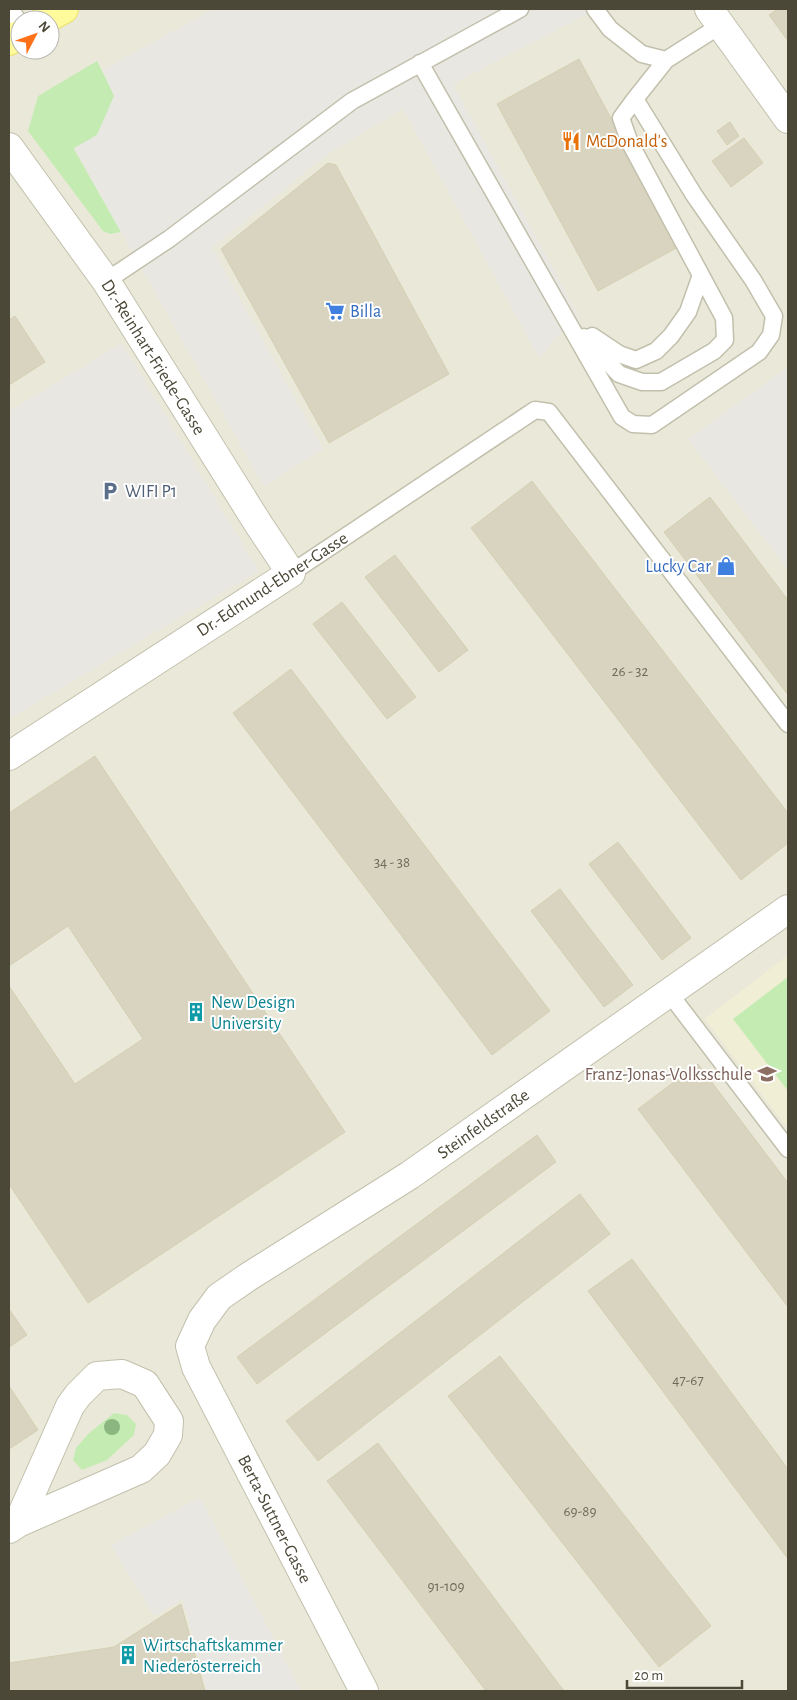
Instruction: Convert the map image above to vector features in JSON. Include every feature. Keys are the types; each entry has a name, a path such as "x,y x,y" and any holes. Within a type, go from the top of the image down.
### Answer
{"street":[{"path":"715,17 788,119"},
{"name":"Dr.-Reinhart-Friede-Gasse","path":"9,147 106,281 291,573"},
{"name":"Dr.-Edmund-Ebner-Gasse","path":"9,756 291,573"},
{"name":"Steinfeldstraße","path":"190,1346 202,1320 220,1297 248,1276 410,1175 788,909"},
{"name":"Berta-Suttner-Gasse","path":"190,1346 196,1367 364,1691"},
{"path":"122,1374 145,1384 169,1421 168,1435 157,1454 141,1469 14,1526 64,1418 78,1395 97,1376 122,1374"}],"lane":[{"path":"106,281 169,239 352,101 420,62 520,9"},
{"path":"595,9 610,29 642,54 666,60"},
{"path":"565,318 619,374 642,382 661,382 714,351 725,340 724,318 627,135 621,118 666,60 715,17"},
{"path":"420,62 622,416 633,424 652,425 759,352 771,334 774,316 753,280 694,195 635,99"},
{"path":"565,318 619,354 636,360 656,351 671,336 688,312 701,275"},
{"name":"Dr.-Edmund-Ebner-Gasse","path":"291,573 534,410 549,412 788,724"},
{"path":"669,993 788,1149"}],"shaded area":[{"path":"9,9 788,9 788,1691 9,1691"},
{"path":"214,9 597,9 453,84 580,318 560,334 539,358 403,109 328,154 212,248 323,449 264,487 74,148 97,135 114,96 102,70"},
{"name":"WIFI P1","path":"122,343 259,571 9,719 9,411"},
{"path":"788,367 788,570 688,439"},
{"name":"Franz-Jonas-Volksschule","path":"788,955 788,1129 705,1019"},
{"path":"200,1497 301,1691 207,1691 183,1599 154,1616 111,1545"}],"green space":[{"path":"97,61 115,96 97,135 74,149 121,232 110,234 103,231 28,131 38,96"},
{"path":"788,977 788,1091 733,1019"},
{"path":"114,1413 127,1415 136,1424 134,1435 107,1460 82,1470 73,1460 76,1448 88,1434"}],"building":[{"path":"778,9 788,9 788,41 769,15"},
{"name":"McDonald's","path":"579,59 680,246 598,291 497,104"},
{"path":"730,122 739,136 727,145 717,131"},
{"path":"744,138 763,163 731,187 712,161"},
{"name":"Billa","path":"328,163 336,165 449,374 329,443 221,249"},
{"path":"15,316 45,362 9,385 9,320"},
{"path":"532,481 788,813 788,843 741,880 471,528"},
{"name":"Lucky Car","path":"710,497 788,600 788,695 664,532"},
{"path":"395,555 468,650 439,672 365,577"},
{"path":"342,602 416,697 387,719 313,624"},
{"path":"291,669 550,1011 492,1055 233,713"},
{"name":"New Design University","path":"95,756 345,1132 88,1303 9,1184 9,986 75,1084 143,1039 68,926 9,966 9,813"},
{"path":"618,842 691,938 662,960 589,864"},
{"path":"560,889 633,985 604,1007 531,911"},
{"path":"698,1064 788,1183 788,1307 638,1109"},
{"path":"537,1135 556,1162 257,1384 237,1357"},
{"path":"580,1194 610,1234 318,1461 286,1421"},
{"path":"632,1259 788,1469 788,1559 588,1291"},
{"path":"9,1309 27,1335 9,1347"},
{"path":"500,1356 711,1626 659,1667 448,1396"},
{"path":"9,1386 38,1430 9,1449"},
{"path":"378,1443 564,1691 486,1691 327,1481"},
{"name":"Wirtschaftskammer Niederösterreich","path":"181,1604 205,1691 9,1691 9,1663 114,1647"}],"place":[{"name":"McDonald's","path":"571,141"},
{"name":"Billa","path":"335,311"},
{"name":"WIFI P1","path":"110,491"},
{"name":"Lucky Car","path":"726,566"},
{"name":"New Design University","path":"196,1012"},
{"name":"Franz-Jonas-Volksschule","path":"767,1074"},
{"name":"Wirtschaftskammer Niederösterreich","path":"128,1655"}]}
